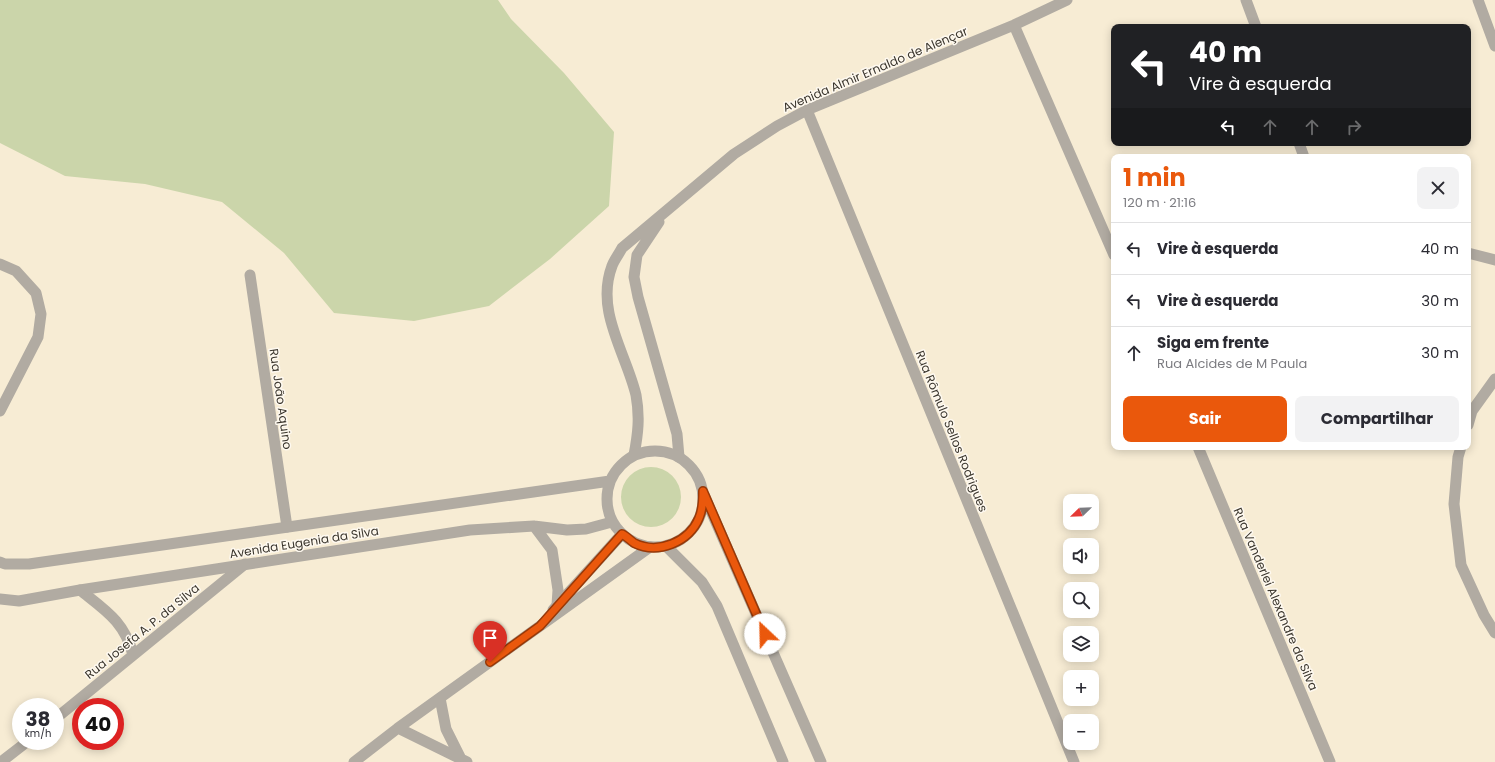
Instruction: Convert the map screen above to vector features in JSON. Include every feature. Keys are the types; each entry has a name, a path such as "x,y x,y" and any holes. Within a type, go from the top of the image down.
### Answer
{"street":[{"name":"Avenida Almir Ernaldo de Alençar","path":"666,212 734,154 754,140 807,110 1014,25 1067,0"},
{"path":"1246,0 1255,24"},
{"path":"1478,0 1495,46"},
{"path":"1014,25 1111,248"},
{"name":"Rua Rômulo Sellos Rodrigues","path":"807,110 1074,762"},
{"path":"634,455 639,428 636,395 616,340 609,311 607,288 612,266 622,248 666,212"},
{"path":"666,212 637,255 634,277 638,297 677,434 679,457"},
{"path":"1471,254 1495,260"},
{"path":"0,264 16,271 36,293 41,314 38,337 0,411"},
{"name":"Rua João Aquino","path":"250,275 287,527"},
{"path":"1471,414 1495,378"},
{"name":"Rua Vanderlei Alexandre da Silva","path":"1199,450 1330,762"},
{"path":"1460,450 1458,457 1454,504 1461,565 1484,615 1495,633"},
{"path":"703,491 703,505 699,519 692,530 681,540 666,546 650,547 635,543 622,534 612,522 608,508 607,495 610,481 620,466 634,455 649,451 664,452 679,457 690,466 698,477 820,762"},
{"name":"Avenida Eugenia da Silva","path":"0,562 5,564 29,564 500,498 610,481"},
{"name":"Avenida Eugenia da Silva","path":"0,599 19,600 470,530 534,526 567,530 586,529 612,522"},
{"path":"534,526 552,550 558,590 557,605"},
{"path":"540,626 557,605 622,534"},
{"path":"666,546 702,582 717,606 783,762"},
{"path":"354,762 398,728 650,547"},
{"name":"Rua Josefa A. P. da Silva","path":"64,712 245,564"},
{"path":"80,590 118,621 130,642 133,655"},
{"path":"440,698 446,729 464,760"},
{"path":"398,728 464,760"},
{"path":"1,762 16,750"}],"green space":[{"path":"0,0 498,0 511,19 564,73 614,132 609,206 550,259 489,306 414,321 334,313 284,253 222,202 145,184 65,176 0,143"},
{"path":"645,467 657,467 668,472 676,480 681,491 679,509 668,522 657,527 645,527 634,522 626,514 621,503 621,491 626,480 634,472"}],"route":[{"path":"490,662 540,626 557,605 622,534 635,543 650,547 666,546 681,540 692,530 699,519 703,505 703,491 765,634"}]}
